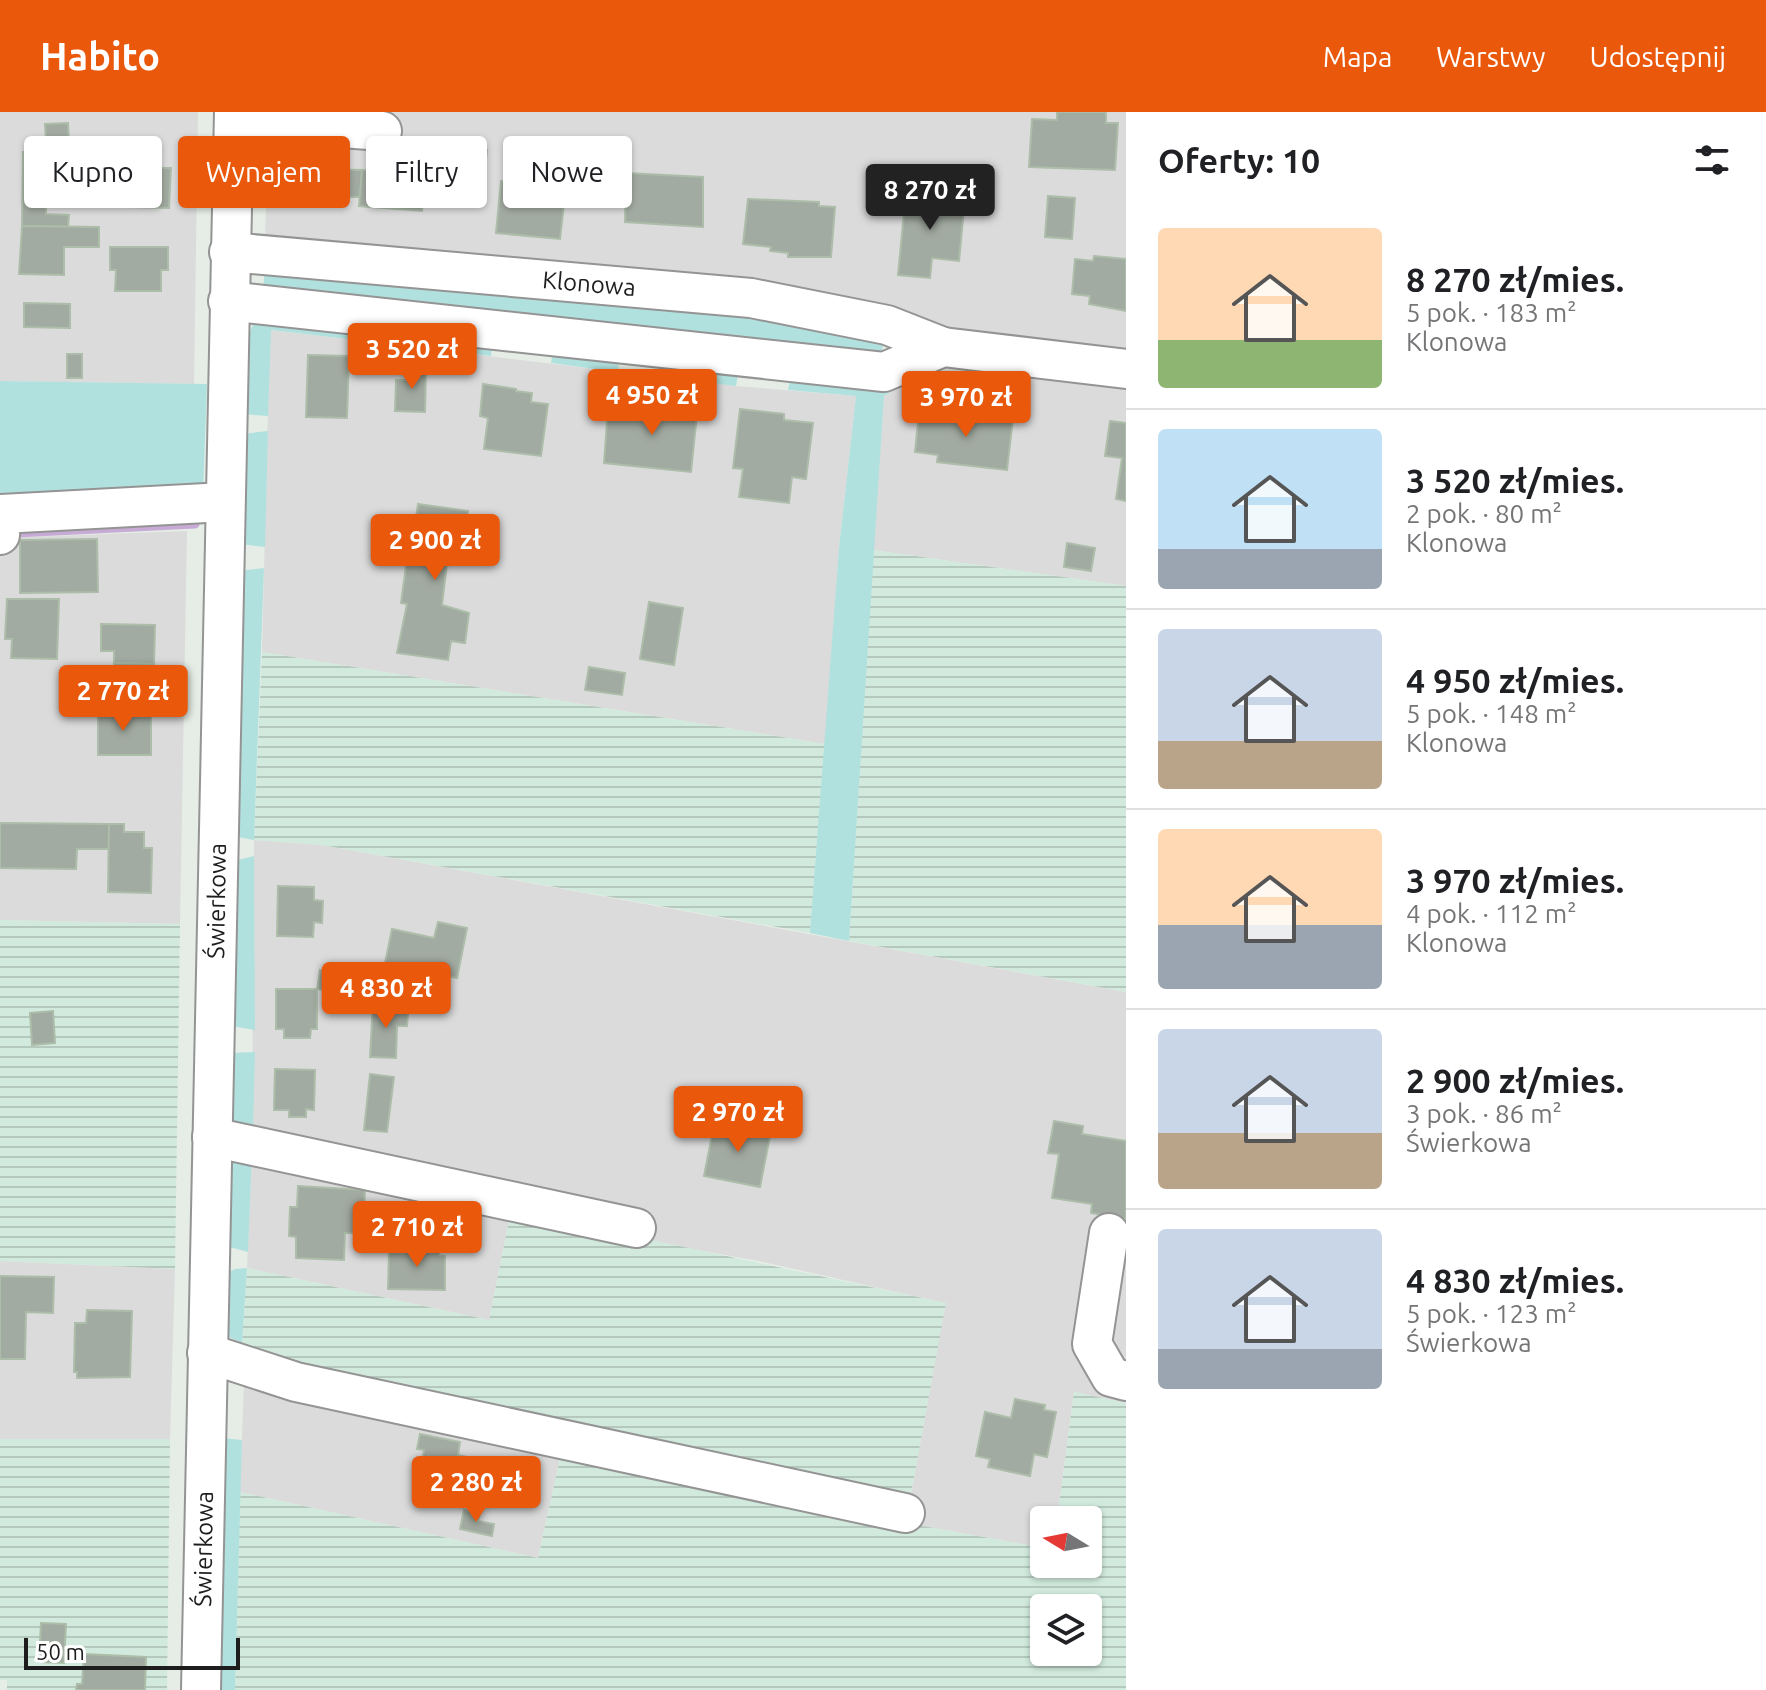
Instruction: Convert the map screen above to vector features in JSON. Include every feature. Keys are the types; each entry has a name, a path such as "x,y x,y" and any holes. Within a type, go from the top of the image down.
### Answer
{"street":[{"path":"234,116 382,131"},
{"name":"Świerkowa","path":"201,1690 234,116"},
{"name":"Klonowa","path":"229,252 751,298 887,325 943,347 1126,369"},
{"name":"Klonowa","path":"228,301 884,372 943,347"},
{"path":"0,535 1,514 225,502"},
{"path":"212,1137 636,1228"},
{"path":"1109,1233 1092,1344 1111,1377 1126,1381"},
{"path":"207,1353 296,1382 905,1513"}],"shaded area":[{"path":"0,112 198,112 198,136 178,136 178,208 197,208 194,384 0,381"},
{"path":"270,112 1126,112 1126,351 929,326 601,269 265,236 266,208 350,208 350,136 269,136"},
{"path":"265,266 748,313 884,335 881,359 263,292"},
{"path":"255,320 493,340 491,356 271,330 268,416 242,414 246,341"},
{"path":"270,330 736,386 856,396 839,548 825,744 262,652"},
{"path":"554,346 620,352 618,372 551,363"},
{"path":"690,363 739,368 736,386 686,380"},
{"path":"934,363 1126,385 1126,586 873,550 884,396"},
{"path":"791,374 907,381 884,396 849,941 810,933 839,548 856,396 788,390"},
{"path":"0,381 207,384 203,494 0,506"},
{"path":"268,431 265,547 241,544 242,434"},
{"path":"187,531 180,924 0,920 0,538"},
{"path":"264,568 254,840 233,836 238,571"},
{"path":"254,840 322,845 1126,992 1126,1403 1074,1392 1059,1506 1030,1506 1030,1545 906,1523 945,1303 759,1261 642,1240 252,1137"},
{"path":"254,856 255,1030 231,1026 230,862"},
{"path":"255,1052 253,1127 229,1123 230,1053"},
{"path":"252,1152 511,1210 489,1320 247,1268"},
{"path":"252,1152 248,1252 226,1246 228,1162 237,1154"},
{"path":"0,1261 175,1269 170,1439 0,1439"},
{"path":"247,1268 242,1343 225,1335 226,1274"},
{"path":"244,1382 562,1449 538,1558 240,1492"},
{"path":"221,1438 242,1440 235,1690 215,1690"}],"green space":[{"path":"873,550 1126,586 1126,992 849,941"},
{"path":"262,652 825,744 810,933 322,845 254,840"},
{"path":"0,920 180,924 175,1269 0,1261"},
{"path":"511,1210 946,1303 909,1505 298,1373 242,1343 247,1268 489,1320"},
{"path":"1074,1392 1126,1403 1126,1690 235,1690 240,1492 538,1558 562,1449 906,1523 1030,1545 1030,1578 1102,1578 1102,1506 1059,1506"},
{"path":"0,1439 170,1439 167,1690 7,1690 7,1680 0,1680"}],"building":[{"path":"1057,112 1106,112 1106,123 1118,123 1115,170 1029,167 1032,119 1057,120"},
{"path":"68,123 69,136 46,136 45,124"},
{"path":"24,152 24,208 46,208 46,214 69,215 68,227 22,226"},
{"path":"162,168 171,168 169,208 162,208"},
{"path":"350,170 362,170 360,197 350,197"},
{"path":"362,170 366,170 366,207 359,206"},
{"path":"632,173 703,177 703,227 625,222 625,208 632,208"},
{"path":"501,181 503,208 564,208 560,239 496,233"},
{"path":"906,192 965,198 959,261 932,258 930,278 898,275"},
{"path":"1048,196 1075,198 1072,239 1045,237"},
{"path":"748,199 819,202 819,206 835,207 831,257 788,257 788,253 770,251 771,247 743,244"},
{"path":"384,208 422,208 422,211"},
{"path":"22,226 99,227 99,247 64,247 64,275 19,274"},
{"path":"110,247 168,247 168,270 161,270 161,291 115,291 116,270 110,270"},
{"path":"1094,256 1126,259 1126,311 1089,304 1090,296 1072,294 1075,259 1093,261"},
{"path":"24,303 70,304 70,328 24,327"},
{"path":"67,354 82,354 82,378 67,378"},
{"path":"308,355 349,356 347,418 306,417"},
{"path":"408,365 426,365 425,412 395,411 396,380 408,380"},
{"path":"483,384 532,393 531,402 548,404 541,456 484,449 488,418 480,416"},
{"path":"662,401 698,405 691,472 604,463 608,408 660,413"},
{"path":"740,409 784,414 784,420 813,423 806,479 792,477 789,503 739,497 743,469 733,468"},
{"path":"945,410 1013,418 1007,470 937,462 938,455 915,452 919,413 944,416"},
{"path":"1110,421 1126,423 1126,501 1116,499 1122,458 1105,456"},
{"path":"418,504 468,511 466,531 484,534 479,560 462,557 461,564 447,563 442,605 469,613 465,643 451,641 448,660 397,653 407,604 401,603 408,552 414,553 412,545"},
{"path":"97,539 98,592 20,593 20,540"},
{"path":"1067,543 1095,548 1091,571 1064,567"},
{"path":"7,599 59,599 57,659 11,658 12,639 5,639"},
{"path":"649,602 683,608 674,665 640,659"},
{"path":"101,624 155,625 154,664 114,663 114,651 101,651"},
{"path":"114,663 154,664 153,689 114,688"},
{"path":"589,667 625,673 622,695 585,690"},
{"path":"98,707 122,707 121,714 151,714 151,755 98,755"},
{"path":"0,823 109,824 109,849 77,849 76,869 0,868"},
{"path":"109,824 124,824 124,832 144,832 144,848 152,848 151,893 108,892"},
{"path":"278,886 314,887 314,900 323,901 322,923 314,922 313,937 277,936"},
{"path":"438,922 467,928 457,978 385,963 392,929 434,938"},
{"path":"320,970 366,979 363,998 317,989"},
{"path":"276,989 317,989 317,1029 311,1029 310,1038 284,1038 284,1029 276,1029"},
{"path":"373,1003 399,1004 398,1012 408,1013 407,1026 397,1026 396,1058 370,1057"},
{"path":"53,1011 55,1043 32,1045 30,1013"},
{"path":"275,1069 315,1070 314,1110 306,1109 306,1117 289,1117 289,1110 274,1110"},
{"path":"370,1074 394,1077 387,1132 364,1130"},
{"path":"715,1120 771,1131 760,1187 704,1176"},
{"path":"1054,1121 1083,1126 1082,1134 1126,1141 1126,1219 1091,1213 1092,1204 1052,1198 1059,1154 1048,1153"},
{"path":"298,1186 365,1190 363,1233 345,1233 344,1260 296,1258 296,1237 289,1236 290,1207 297,1207"},
{"path":"404,1244 439,1245 439,1255 445,1256 445,1290 388,1289 389,1252 404,1253"},
{"path":"0,1276 54,1277 53,1313 26,1312 25,1359 0,1359"},
{"path":"87,1310 132,1311 130,1377 77,1378 77,1372 74,1372 75,1323 86,1323"},
{"path":"1015,1399 1045,1405 1044,1410 1056,1412 1047,1457 1034,1454 1030,1476 988,1467 990,1459 976,1456 985,1412 1011,1418"},
{"path":"420,1434 460,1442 458,1455 477,1459 476,1465 488,1468 482,1498 470,1496 468,1501 416,1491 424,1450 417,1449"},
{"path":"464,1510 480,1513 478,1521 494,1524 492,1536 460,1529"},
{"path":"41,1623 66,1624 64,1663 39,1662"},
{"path":"84,1654 146,1657 145,1690 76,1690 77,1684 82,1684"}],"waterway":[{"path":"16,533 195,524"}]}
